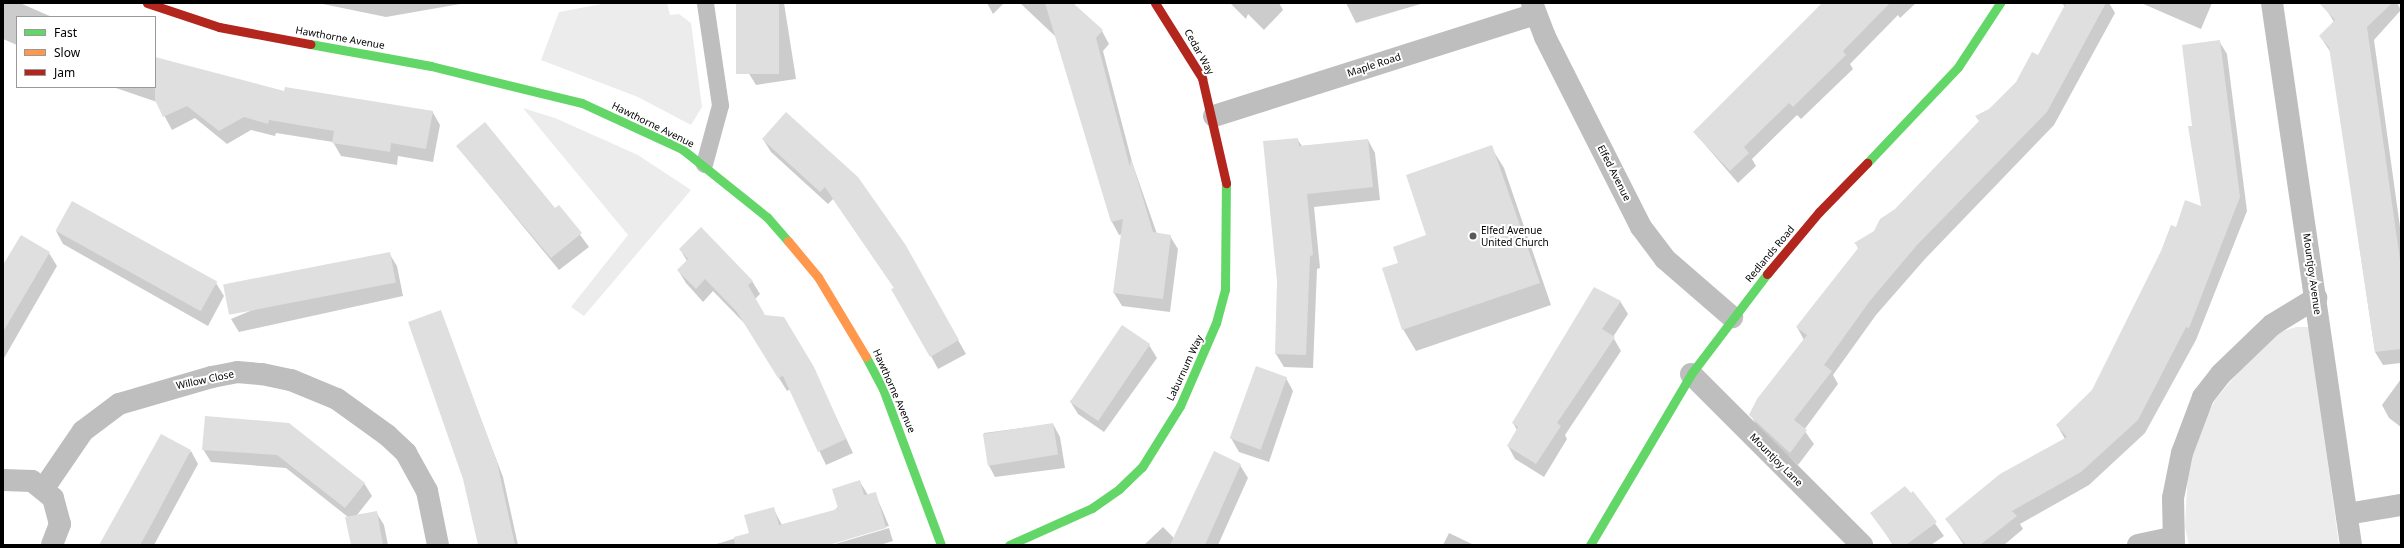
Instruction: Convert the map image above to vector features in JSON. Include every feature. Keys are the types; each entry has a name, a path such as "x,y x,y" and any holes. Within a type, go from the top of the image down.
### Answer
{"street":[{"name":"Hawthorne Avenue","path":"147,3 219,27 431,66 582,103 682,149 704,164 768,217 818,277 841,312 883,389 941,545"},
{"name":"Cedar Way","path":"1155,3 1202,78 1214,116"},
{"name":"Redlands Road","path":"1590,545 1691,374 1732,317 1819,212 1927,103 1958,67 2000,3"},
{"name":"Mountjoy Avenue","path":"2272,3 2351,545"},
{"name":"Maple Road","path":"1214,116 1534,8"},
{"name":"Elfed Avenue","path":"1534,8 1641,227 1665,259 1732,317"},
{"name":"Laburnum Way","path":"1009,545 1092,508 1119,489 1142,467 1160,440 1204,356 1225,290 1228,241 1228,197 1214,116"},
{"path":"2138,545 2173,542 2173,498 2182,453 2203,397 2231,363 2272,325 2316,298"},
{"name":"Willow Close","path":"44,488 84,431 119,404 212,377 237,372 262,374 291,380 337,399 387,435 406,453 427,491 438,545"},
{"name":"Mountjoy Lane","path":"1691,374 1862,545"},
{"path":"3,480 22,478 44,488 58,511 60,524 52,545"},
{"path":"2347,514 2401,505"}],"lane":[{"path":"704,3 720,105 704,164"}],"shaded area":[{"path":"607,3 667,3 670,15 679,14 691,23 702,107 691,125 638,97 541,60 559,12"},
{"path":"523,108 555,118 638,155 691,190 584,316 571,307 628,235"},
{"path":"2296,327 2309,327 2339,545 2189,545 2185,527 2188,468 2206,417 2215,400 2250,358 2280,332"}],"building":[{"path":"736,3 779,3 779,74 736,74"},
{"path":"1045,3 1073,3 1103,30 1096,38 1130,167 1131,158 1153,232 1171,235 1163,299 1113,293 1123,219 1111,222"},
{"path":"1822,3 1890,3 1843,51 1846,55 1793,107 1789,103 1744,147 1749,153 1730,171 1693,132"},
{"path":"2066,3 2106,3 2047,112 1917,245 1869,302 1824,365 1832,371 1794,420 1807,430 1790,453 1749,415 1757,399 1807,335 1796,327 1859,247 1854,243 1874,231 1880,219 1895,209 1979,121 1975,116 1989,109 2016,82 2032,52 2038,55"},
{"path":"2319,3 2392,3 2367,27 2401,267 2401,349 2375,352 2329,47 2319,36 2335,20"},
{"path":"2220,40 2240,197 2189,328 2186,327 2138,420 2081,472 2012,511 2017,516 1980,545 1966,545 1945,519 2000,474 2067,437 2056,425 2092,390 2161,251 2171,225 2176,227 2185,200 2201,206 2188,126 2192,126 2182,45"},
{"path":"156,57 284,91 285,87 433,111 426,149 391,143 390,152 332,143 334,131 269,120 268,124 244,117 219,131 187,106 163,117 155,100"},
{"path":"786,112 858,177 905,244 959,340 930,357 891,289 894,288 825,187 820,192 762,139"},
{"path":"485,122 555,208 559,205 582,233 551,258 456,146"},
{"path":"1298,138 1299,146 1368,139 1373,187 1307,194 1313,255 1310,256 1306,355 1275,354 1277,281 1263,141"},
{"name":"Elfed Avenue United Church","path":"1492,145 1540,283 1402,330 1382,268 1398,263 1393,247 1426,235 1406,175"},
{"path":"72,201 217,281 201,311 56,231"},
{"path":"701,227 753,281 748,285 765,315 784,317 814,367 846,439 818,452 783,376 778,378 737,312 705,279 696,289 677,270 688,259 679,249"},
{"path":"21,235 50,252 3,332 3,265"},
{"path":"390,252 396,282 229,315 223,284"},
{"path":"1594,287 1621,301 1602,329 1615,337 1557,423 1561,426 1536,464 1507,446 1518,427 1512,423"},
{"path":"441,310 497,462 515,545 478,545 463,479 408,322"},
{"path":"1122,325 1150,344 1098,421 1070,402"},
{"path":"1256,366 1287,377 1261,450 1230,438"},
{"path":"205,416 289,423 365,483 345,508 277,455 202,450"},
{"path":"1053,423 1058,455 988,466 983,434"},
{"path":"161,434 191,450 149,529 140,545 99,545"},
{"path":"1214,451 1241,464 1205,545 1170,545"},
{"path":"860,480 864,495 876,492 886,528 829,545 735,545 734,537 749,533 744,515 774,507 779,525 834,510 838,508 832,489"},
{"path":"1905,486 1911,493 1913,491 1937,522 1906,545 1894,545 1870,513"},
{"path":"377,511 383,545 351,545 345,517"}],"traffic: fast":[{"path":"1867,163 1958,67 2000,3"},
{"path":"310,44 431,66 582,103 682,149 767,217 788,241"},
{"path":"1009,545 1092,508 1119,489 1142,467 1180,406 1216,323 1225,290 1226,183"},
{"path":"1590,545 1691,374 1767,274"},
{"path":"866,357 883,389 941,545"}],"traffic: slow":[{"path":"788,241 818,277 866,357"}],"traffic: jam":[{"path":"147,3 219,27 310,44"},
{"path":"1155,3 1202,78 1226,183"},
{"path":"1767,274 1819,212 1867,163"}],"place":[{"name":"Elfed Avenue United Church","path":"1473,236"}]}
